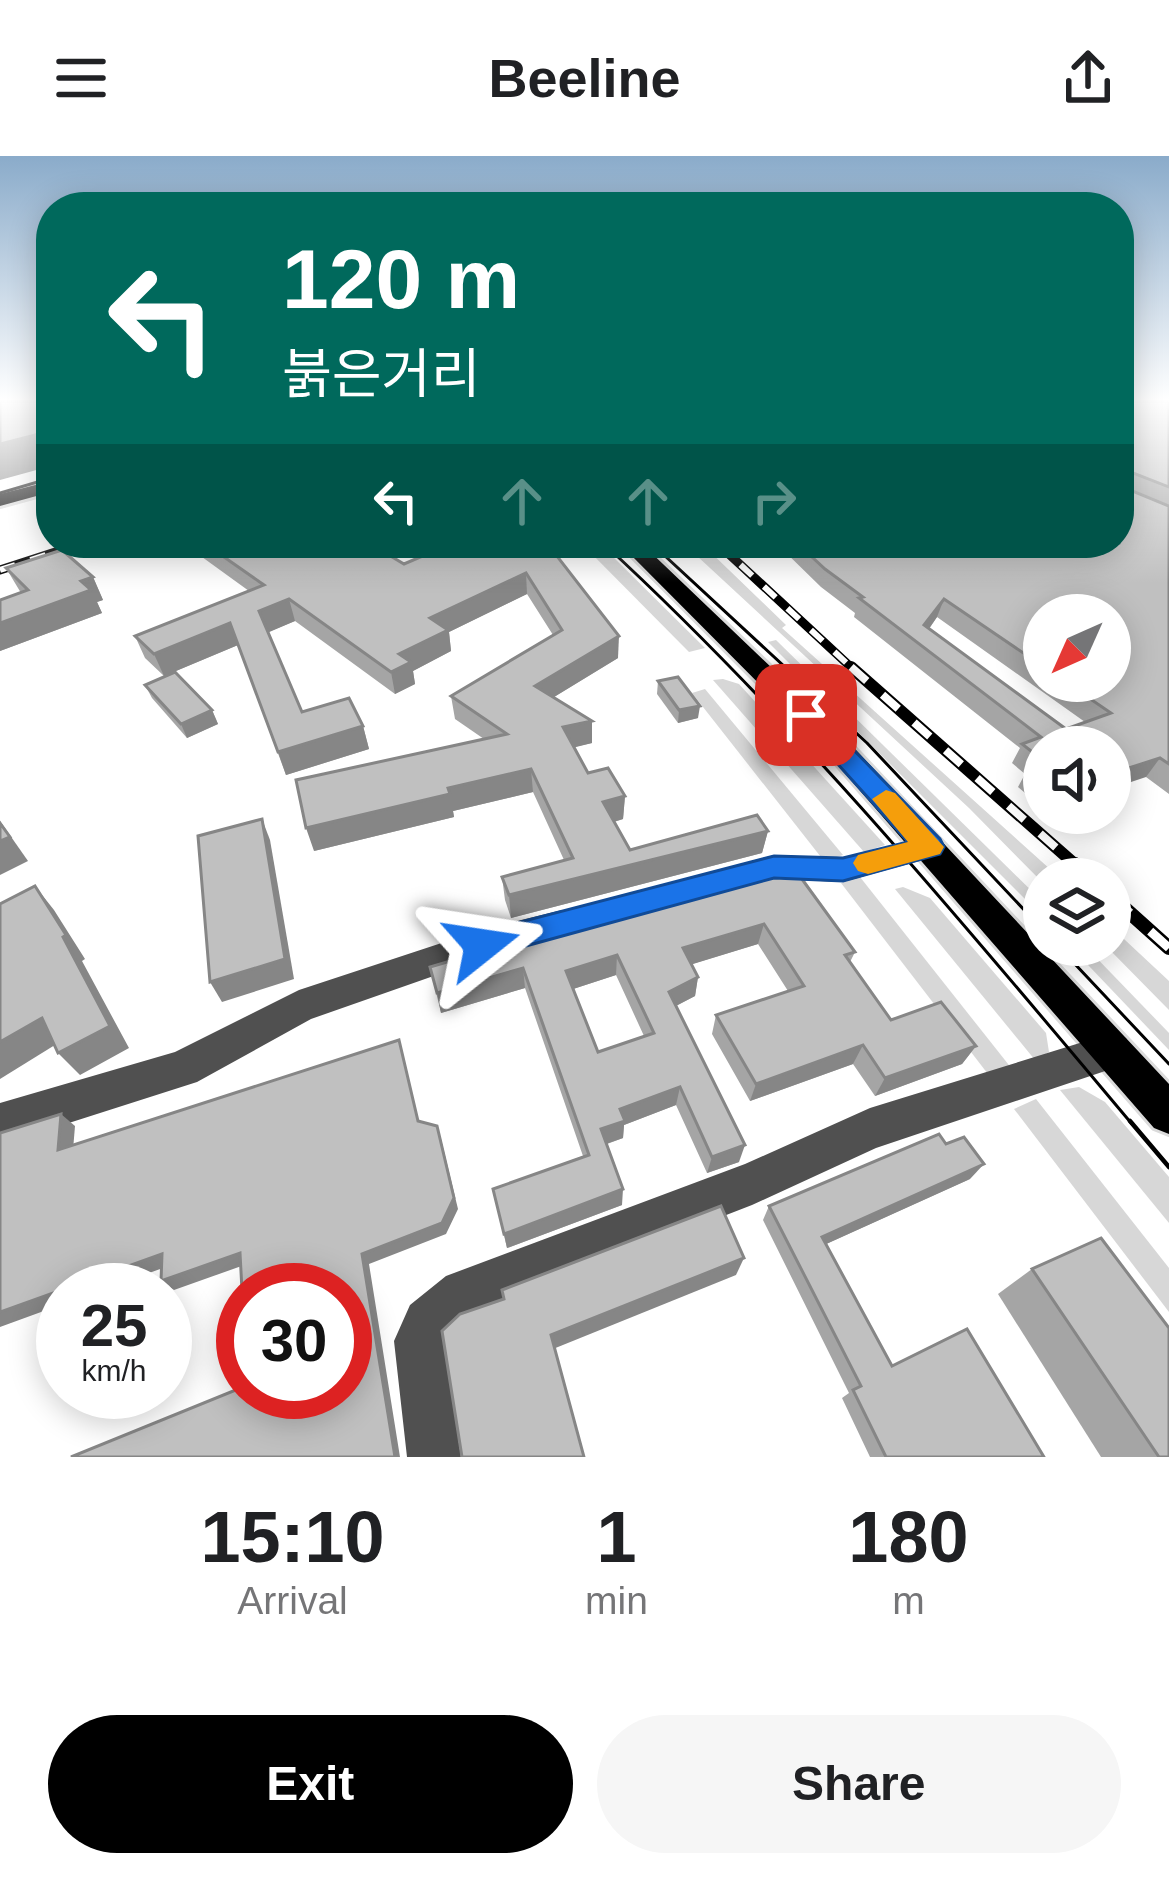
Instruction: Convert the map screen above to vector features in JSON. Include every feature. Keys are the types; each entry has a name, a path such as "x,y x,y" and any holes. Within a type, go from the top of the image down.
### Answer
{"main road":[{"path":"0,500 36,490"},
{"path":"645,558 756,663 930,847 1169,1114"}],"street":[{"path":"662,897 774,867 843,870 930,847"},
{"path":"0,1124 183,1069 299,1007 482,945 594,915"},
{"path":"434,1457 418,1341 428,1323 463,1293 752,1183 869,1129 1112,1051"}],"shaded area":[{"path":"596,558 614,558 705,648 689,652"},
{"path":"699,558 717,558 786,625 782,628 1038,858 1023,858 1023,863"},
{"path":"776,640 1023,882 1023,897 768,642"},
{"path":"713,680 739,684 885,845 864,852"},
{"path":"705,689 843,855 824,861 692,693"},
{"path":"860,877 1012,1069 991,1078 841,883"},
{"path":"903,887 930,898 1046,1033 1049,1052 1035,1060 895,889"},
{"path":"1131,946 1169,981 1169,1010 1126,966 1131,966"},
{"path":"1089,966 1104,966 1169,1033 1169,1050"},
{"path":"1079,1087 1105,1102 1169,1177 1169,1223 1060,1090"},
{"path":"1036,1099 1169,1268 1169,1312 1014,1109"}],"building":[{"path":"1134,462 1169,462 1169,487 1134,473"},
{"path":"1134,492 1169,506 1169,764 1160,758 1131,767 1131,726 1074,726 1111,713 1095,702 1131,702 1131,594 1023,594 1023,653 944,599 924,625 1023,702 1062,726 1027,726 859,598 863,597 813,558 1134,558"},
{"path":"37,558 71,558 93,577 81,581 91,590 0,623 0,600 28,590 6,568"},
{"path":"225,558 394,558 404,564 418,558 559,558 619,636 535,686 592,721 563,727 588,773 608,768 625,796 603,802 630,850 757,815 768,831 509,895 502,877 573,858 531,769 448,788 450,794 306,828 296,780 507,734 451,696 562,630 526,573 430,618 448,630 399,654 411,662 391,672 289,599 259,611 302,712 349,698 363,726 278,752 230,623 154,654 135,636 264,585"},
{"path":"175,672 212,710 181,724 145,685"},
{"path":"678,677 700,706 679,710 658,681"},
{"path":"262,819 285,959 210,982 198,836"},
{"path":"791,864 855,952 845,955 891,1020 941,1002 976,1046 885,1078 863,1045 756,1084 716,1015 804,986 764,924 683,948 698,977 669,992 745,1145 712,1157 680,1087 620,1109 625,1121 601,1129 623,1189 504,1234 493,1189 589,1155 523,968 437,993 430,967 525,939 522,932","holes":["617,955 654,1033 598,1052 566,971"]},
{"path":"35,886 66,935 110,1026 58,1053 42,1018 0,1042 0,904"},
{"path":"399,1040 418,1121 437,1126 454,1198 442,1223 362,1254 363,1263 241,1263 240,1253 192,1270 192,1263 162,1263 162,1254 137,1263 36,1263 36,1299 0,1312 0,1133 61,1114 58,1150"},
{"path":"939,1134 946,1144 964,1137 984,1164 822,1237 892,1366 967,1329 1044,1457 886,1457 853,1390 861,1386 769,1206"},
{"path":"721,1206 744,1258 551,1335 584,1457 462,1457 442,1331 460,1314 504,1299 502,1290"},
{"path":"1101,1238 1169,1328 1169,1457 1159,1457 1032,1269"},
{"path":"372,1316 395,1457 71,1457 164,1419 192,1419 192,1408 216,1398 216,1419 372,1419"}],"tram line":[{"path":"0,493 36,482"},
{"path":"619,558 811,752 1132,1124"},
{"path":"667,558 867,743 1023,909"},
{"path":"1077,966 1169,1064"},
{"path":"1130,1121 1169,1167"}],"railway":[{"path":"0,570 37,558"},
{"path":"733,558 854,670"},
{"path":"851,667 1068,858"},
{"path":"1131,914 1169,948"}],"slow traffic":[{"path":"868,863 930,847 886,799"}],"route":[{"path":"482,945 774,867 843,870 930,847 806,715"}]}
